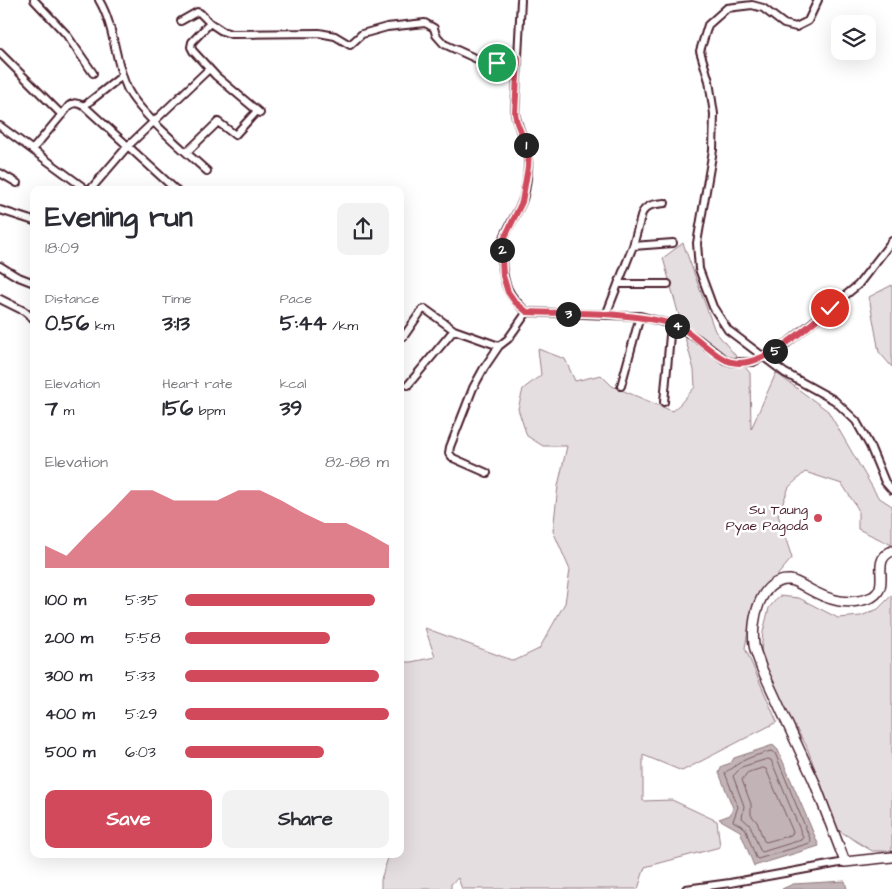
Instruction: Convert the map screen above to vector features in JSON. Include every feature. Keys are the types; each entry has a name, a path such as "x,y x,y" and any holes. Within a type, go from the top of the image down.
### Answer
{"main road":[{"path":"892,552 882,559 882,566 886,577 885,585 874,596 854,602 840,602 825,598 793,581 784,580 775,583 766,592 755,616 753,631 754,647 761,667 814,781 844,862 892,858"}],"street":[{"path":"34,0 66,34 93,73"},
{"path":"99,0 105,11 122,76 128,90 154,120 206,171"},
{"path":"521,0 515,113 529,152 528,167 522,202 502,243 502,258 503,276 508,292 515,302 527,312 640,316 671,324 698,339 724,360 753,362 786,344 858,285 892,241"},
{"path":"818,0 808,21 796,27 784,24 763,8 752,5 727,8 708,25 700,51 709,81 714,114 713,150 697,243 699,269 713,307 728,330 785,373 834,400 856,422 870,446 885,482 892,490"},
{"path":"181,21 197,12 222,31 231,34 319,33 334,36 350,44 362,34 387,27 425,23 434,28 436,35 444,44 479,60 492,57 497,63 518,58"},
{"path":"187,152 218,122 235,136 259,112 209,69 191,47 192,42 210,23"},
{"path":"0,53 62,115"},
{"path":"92,186 154,120 209,69"},
{"path":"84,106 122,76"},
{"path":"34,149 72,103 78,103 84,106 171,186"},
{"path":"0,127 34,149 83,186"},
{"path":"0,173 17,183"},
{"path":"606,315 633,246 645,208 651,204 664,204"},
{"path":"0,210 30,219"},
{"path":"633,246 673,243"},
{"path":"0,266 16,276 30,281"},
{"path":"618,284 668,284"},
{"path":"0,299 30,316"},
{"path":"404,336 424,309 454,330 499,346"},
{"path":"487,473 453,458 449,453 450,447 473,388 484,368 499,346 508,339 527,312"},
{"path":"622,386 640,316"},
{"path":"664,402 671,324"},
{"path":"408,385 454,330"},
{"path":"686,889 844,862"}],"shaded area":[{"path":"683,243 715,331 750,373 751,429 776,373 828,411 878,497 892,506 892,545 858,529 858,509 842,484 805,472 789,487 778,515 792,558 753,604 745,648 777,722 682,771 643,755 643,801 672,800 717,821 720,847 645,867 638,889 462,889 458,878 451,884 451,889 381,889 381,879 388,858 404,858 404,662 435,657 425,628 514,661 539,649 565,603 570,570 553,531 558,486 567,446 543,446 527,436 518,409 523,389 541,375 538,349 565,359 575,381 601,375 612,386 672,411 695,387 694,370 663,258"},
{"path":"892,285 892,367 879,352 869,297"},
{"path":"892,595 892,851 872,851 838,830 806,745 780,702 761,652 763,632 769,608 779,596 799,598 838,618 861,616 878,609"}],"water":[{"path":"773,745 778,750 819,846 754,866 740,831 719,819 730,815 733,808 719,773 722,766 731,763 734,758"},
{"path":"845,881 847,889 782,889 793,884"}],"place":[{"name":"Su Taung Pyae Pagoda","path":"818,518"}],"route":[{"path":"497,63 518,58 515,113 529,152 528,167 522,202 502,243 502,258 503,276 508,292 515,302 527,312 640,316 674,325 698,339 724,360 753,362 786,344 830,308"}]}
